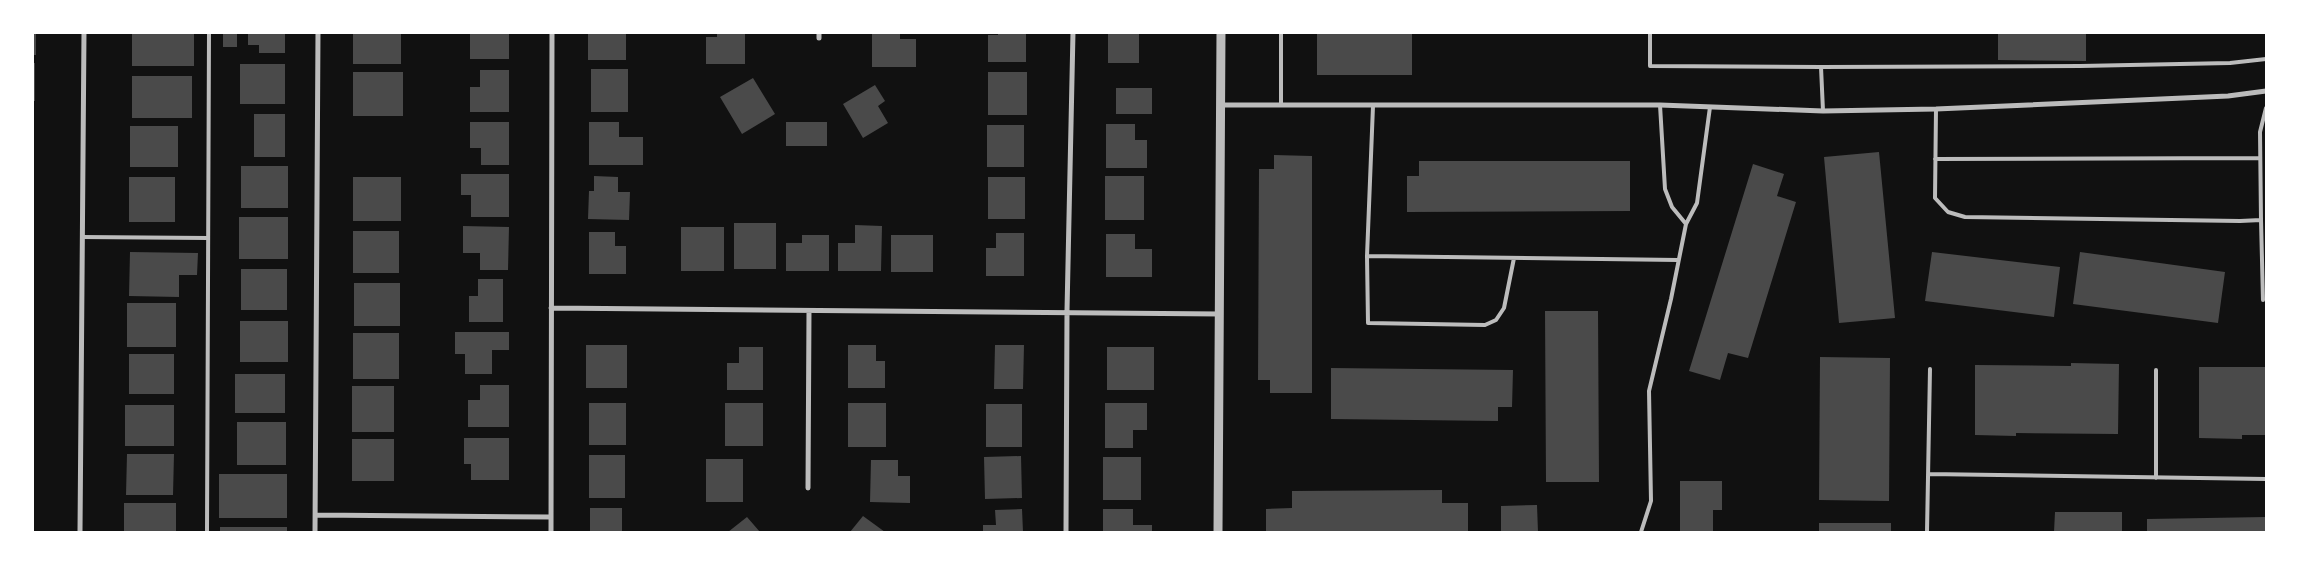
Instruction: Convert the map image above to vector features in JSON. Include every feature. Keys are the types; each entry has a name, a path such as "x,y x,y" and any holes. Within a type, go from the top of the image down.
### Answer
{"street":[{"path":"80,532 84,32"},
{"path":"315,532 318,32"},
{"path":"551,532 552,32"},
{"path":"1066,532 1067,311 1073,32"},
{"path":"1218,532 1219,105 1221,32"},
{"path":"1219,105 1660,105 1823,111 1936,109 2228,96 2266,91"},
{"path":"550,308 1067,311 1220,314"},
{"path":"808,488 809,311"},
{"path":"316,515 551,517"}],"lane":[{"path":"206,532 209,32"},
{"path":"1281,32 1281,105"},
{"path":"1650,32 1650,66 2080,66 2230,63 2266,59"},
{"path":"1821,67 1823,111"},
{"path":"1660,105 1665,189 1672,207 1686,224"},
{"path":"1373,106 1367,256 1368,324 1485,325 1496,320 1504,308 1514,258"},
{"path":"1641,532 1651,501 1649,391 1686,224 1698,203 1710,107"},
{"path":"2263,300 2260,132 2266,108"},
{"path":"1936,109 1935,198 1948,212 1966,217 2261,220"},
{"path":"1935,159 2260,158"},
{"path":"82,237 208,238"},
{"path":"1367,256 1678,260"},
{"path":"1927,532 1930,369"},
{"path":"2156,370 2156,478"},
{"path":"1928,474 2266,480"}],"building":[{"path":"32,32 36,32 36,55 32,55"},
{"path":"132,32 194,32 194,66 132,66"},
{"path":"223,32 237,32 237,47 223,47"},
{"path":"248,32 285,32 285,53 259,53 259,45 248,45"},
{"path":"353,32 401,32 401,64 353,64"},
{"path":"470,32 509,32 509,59 470,59"},
{"path":"588,32 626,32 626,60 588,60"},
{"path":"717,32 745,32 745,64 706,64 706,37 717,37"},
{"path":"872,32 900,32 900,39 916,39 916,67 872,67"},
{"path":"998,32 1026,32 1026,62 988,62 988,35 998,35"},
{"path":"1108,32 1139,32 1139,63 1108,63"},
{"path":"1317,32 1412,32 1412,75 1317,75"},
{"path":"1998,32 2086,32 2086,61 1998,60"},
{"path":"32,63 35,63 35,101 32,101"},
{"path":"240,64 285,64 285,104 240,104"},
{"path":"591,69 628,69 628,112 591,112"},
{"path":"480,70 509,70 509,112 470,112 470,87 480,87"},
{"path":"353,72 403,72 403,116 353,116"},
{"path":"988,72 1027,72 1027,115 988,115"},
{"path":"132,76 192,76 192,118 132,118"},
{"path":"753,78 775,114 742,134 720,97"},
{"path":"875,85 885,101 878,106 888,123 863,138 843,104"},
{"path":"1116,88 1152,88 1152,114 1116,114"},
{"path":"254,114 285,114 285,157 254,157"},
{"path":"470,122 509,122 509,165 481,165 481,148 470,148"},
{"path":"589,122 619,122 619,137 643,137 643,165 589,165"},
{"path":"786,122 827,122 827,146 786,146"},
{"path":"1106,124 1135,124 1135,140 1147,140 1147,168 1106,168"},
{"path":"987,125 1024,125 1024,167 987,167"},
{"path":"130,126 178,126 178,167 130,167"},
{"path":"1879,152 1895,318 1839,323 1824,157"},
{"path":"1274,155 1312,156 1312,393 1270,393 1270,380 1258,380 1259,169 1274,169"},
{"path":"1419,161 1630,161 1630,211 1407,212 1407,176 1419,176"},
{"path":"1753,164 1784,174 1777,196 1796,202 1748,358 1728,353 1720,380 1689,371"},
{"path":"241,166 288,166 288,208 241,208"},
{"path":"461,174 509,174 509,217 471,217 471,195 461,195"},
{"path":"594,176 618,177 618,192 630,192 629,220 588,219 589,191 594,191"},
{"path":"1105,176 1144,176 1144,220 1105,220"},
{"path":"129,177 175,177 175,222 129,222"},
{"path":"353,177 401,177 401,221 353,221"},
{"path":"988,177 1025,177 1025,219 988,219"},
{"path":"239,217 288,217 288,259 239,259"},
{"path":"734,223 776,223 776,269 734,269"},
{"path":"855,225 882,226 881,271 838,271 838,243 855,243"},
{"path":"463,226 509,227 508,270 480,270 480,253 463,253"},
{"path":"681,227 724,227 724,271 681,271"},
{"path":"353,231 399,231 399,273 353,273"},
{"path":"589,232 615,232 615,246 626,246 626,274 589,274"},
{"path":"996,233 1024,233 1024,276 986,276 986,248 996,248"},
{"path":"1106,234 1135,234 1135,249 1152,249 1152,277 1106,277"},
{"path":"802,235 829,235 829,271 786,271 786,243 802,243"},
{"path":"891,235 933,235 933,272 891,272"},
{"path":"130,252 198,253 197,275 179,275 179,297 129,296"},
{"path":"1932,252 2060,267 2054,317 1925,301"},
{"path":"2080,252 2225,272 2218,323 2073,304"},
{"path":"241,269 287,269 287,310 241,310"},
{"path":"478,279 503,279 503,322 469,322 469,296 478,296"},
{"path":"354,283 400,283 400,326 354,326"},
{"path":"127,303 176,303 176,347 127,347"},
{"path":"1545,311 1598,311 1599,482 1546,482"},
{"path":"240,321 288,321 288,362 240,362"},
{"path":"455,332 509,332 509,350 492,350 492,374 465,374 465,354 455,354"},
{"path":"353,333 399,333 399,379 353,379"},
{"path":"586,345 627,345 627,388 586,388"},
{"path":"848,345 876,345 876,361 885,361 885,388 848,388"},
{"path":"995,345 1024,345 1023,389 994,389"},
{"path":"739,347 763,347 763,390 727,390 727,363 739,363"},
{"path":"1107,347 1154,347 1154,390 1107,390"},
{"path":"129,354 174,354 174,394 129,394"},
{"path":"1820,357 1890,358 1889,501 1819,500"},
{"path":"2071,363 2119,364 2118,434 2016,433 2016,436 1975,435 1975,365 2071,366"},
{"path":"2199,367 2266,367 2266,435 2242,435 2242,439 2199,438"},
{"path":"1331,368 1513,370 1512,407 1498,407 1498,421 1331,419"},
{"path":"235,374 285,374 285,413 235,413"},
{"path":"480,385 509,385 509,427 468,427 468,400 480,400"},
{"path":"352,386 394,386 394,432 352,432"},
{"path":"589,403 626,403 626,445 589,445"},
{"path":"725,403 763,403 763,446 725,446"},
{"path":"848,403 886,403 886,447 848,447"},
{"path":"1105,403 1147,403 1147,430 1133,430 1133,448 1105,448"},
{"path":"986,404 1022,404 1022,447 986,447"},
{"path":"125,405 174,405 174,446 125,446"},
{"path":"237,422 286,422 286,465 237,465"},
{"path":"464,438 509,438 509,480 471,480 471,464 464,464"},
{"path":"352,439 394,439 394,481 352,481"},
{"path":"127,454 174,454 173,495 126,495"},
{"path":"589,455 625,455 625,498 589,498"},
{"path":"1021,456 1022,498 985,499 984,457"},
{"path":"1103,457 1141,457 1141,500 1103,500"},
{"path":"706,459 743,459 743,502 706,502"},
{"path":"871,460 898,460 898,476 910,476 910,503 870,502"},
{"path":"219,474 287,474 287,518 219,518"},
{"path":"1680,481 1722,481 1722,510 1713,510 1713,532 1680,532"},
{"path":"1442,490 1442,503 1468,503 1468,532 1266,532 1266,509 1292,508 1292,491"},
{"path":"124,503 176,503 176,532 124,532"},
{"path":"1537,505 1538,532 1501,532 1501,506"},
{"path":"590,508 622,508 622,532 590,532"},
{"path":"1022,509 1023,532 983,532 983,525 996,525 995,510"},
{"path":"1103,509 1133,509 1133,525 1152,525 1152,532 1103,532"},
{"path":"2055,512 2122,512 2122,532 2054,532"},
{"path":"863,516 885,532 850,532"},
{"path":"747,517 760,532 728,532"},
{"path":"2266,517 2266,532 2147,532 2147,519"},
{"path":"1819,523 1891,523 1891,532 1819,532"},
{"path":"220,527 287,527 287,532 220,532"}]}
